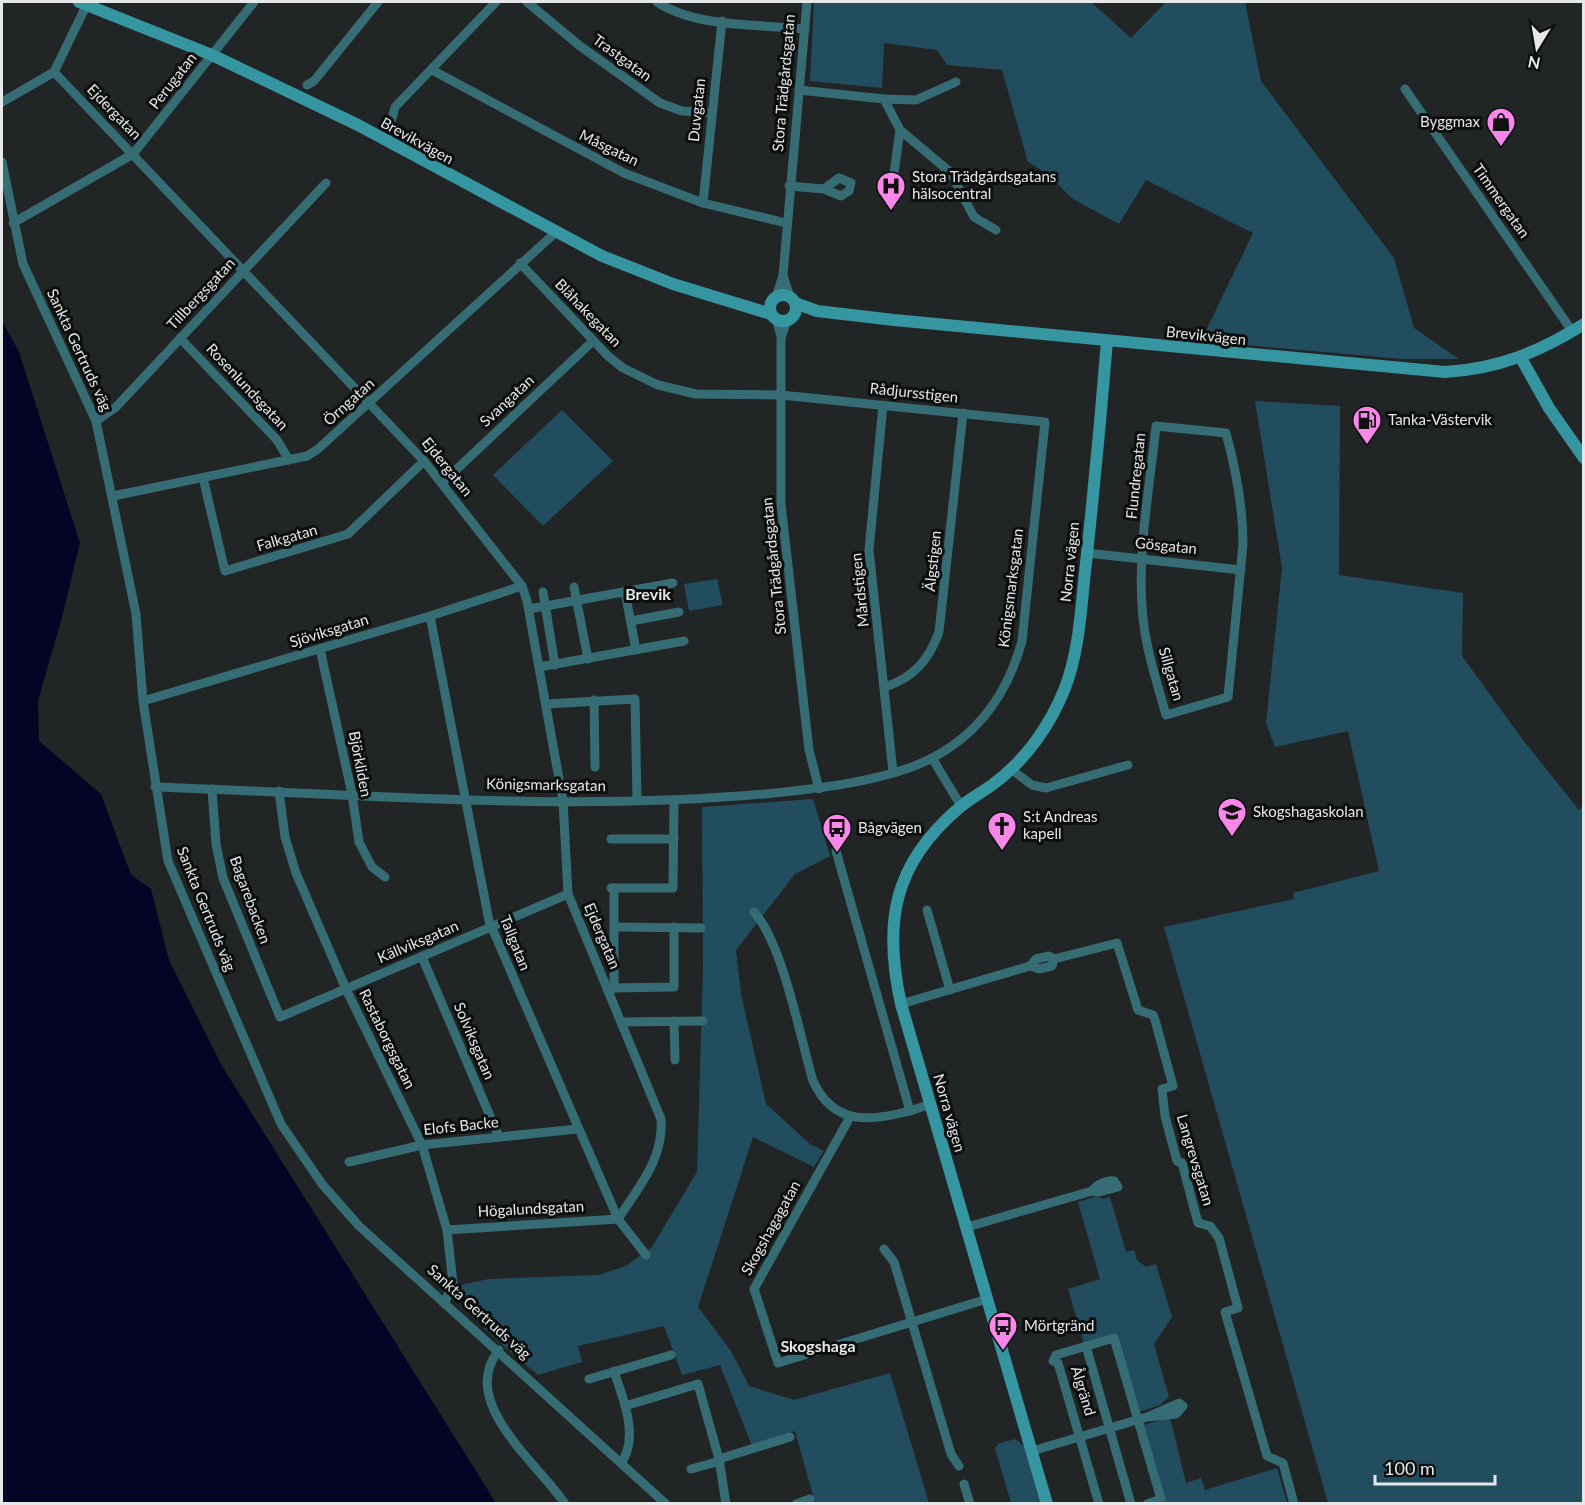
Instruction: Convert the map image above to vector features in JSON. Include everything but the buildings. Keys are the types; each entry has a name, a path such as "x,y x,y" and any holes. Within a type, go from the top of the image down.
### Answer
{"street":[{"name":"Brevikvägen","path":"84,2 212,55 358,125 555,233 636,270 782,318 817,311 1438,372 1487,368 1521,358 1584,324"},
{"path":"2,102 54,72 84,2"},
{"name":"Perugatan","path":"13,223 133,154 254,2"},
{"path":"307,85 314,81 378,2"},
{"path":"392,118 395,107 496,2"},
{"name":"Trastgatan","path":"526,2 580,46 660,104 682,111 712,113"},
{"path":"657,2 684,16 805,28"},
{"name":"Stora Trädgårdsgatan","path":"775,298 783,275 789,186 807,2"},
{"name":"Duvgatan","path":"703,203 722,21"},
{"name":"Måsgatan","path":"432,70 624,173 703,203 786,223"},
{"name":"Ejdergatan","path":"54,72 424,461 522,586 529,609 563,801 568,894 611,989 656,1105 662,1132 653,1163 618,1219"},
{"path":"799,90 916,100 956,82"},
{"name":"Timmergatan","path":"1405,89 1572,331"},
{"path":"884,99 900,130 950,172 974,217 996,230"},
{"path":"892,187 900,130"},
{"name":"Sankta Gertruds väg","path":"2,162 23,264 96,421 136,614 143,701 165,848 174,878 281,1124 300,1155 341,1207 666,1503"},
{"name":"Tillbergsgatan","path":"96,421 116,407 326,183"},
{"path":"789,186 824,189"},
{"name":"Örngatan","path":"113,496 307,456 318,449 555,233"},
{"name":"Blåhakegatan","path":"520,263 593,341 623,368 658,385 696,394 781,395"},
{"name":"Stora Trädgårdsgatan","path":"783,275 792,300"},
{"name":"Brevikvägen","path":"741,304 775,298 792,300 817,311"},
{"path":"775,298 770,306 782,318 792,300"},
{"name":"Stora Trädgårdsgatan","path":"782,318 781,504 809,750 819,789"},
{"name":"Rosenlundsgatan","path":"180,338 277,440 289,460"},
{"name":"Svangatan","path":"442,483 593,341"},
{"name":"Norra vägen","path":"1047,1503 901,1004 894,971 891,937 902,884 920,849 961,806 1011,769 1047,725 1066,686 1076,645 1087,553 1107,341"},
{"path":"1521,358 1549,408 1584,458"},
{"name":"Rådjursstigen","path":"781,395 1045,422"},
{"name":"Mårdstigen","path":"884,405 869,550 893,772"},
{"name":"Älgstigen","path":"885,687 899,682 919,668 934,645 939,632 963,413"},
{"name":"Königsmarksgatan","path":"155,787 563,801 674,800 819,789 893,772 932,758 953,745 984,718 1007,684 1015,666 1022,641 1045,422"},
{"name":"Flundregatan","path":"1143,559 1156,426 1226,433 1241,499 1243,544 1241,570"},
{"name":"Falkgatan","path":"203,478 225,571 348,534 424,461"},
{"name":"Gösgatan","path":"1087,553 1241,570"},
{"name":"Sillgatan","path":"1143,559 1144,630 1166,715 1228,697 1241,570"},
{"path":"529,609 674,583"},
{"name":"Sjöviksgatan","path":"143,701 430,616 522,586"},
{"path":"574,587 588,659"},
{"path":"543,592 555,664"},
{"path":"625,592 636,650"},
{"path":"631,621 678,612"},
{"name":"Tallgatan","path":"430,616 491,926 618,1219 646,1255"},
{"path":"539,668 684,641"},
{"name":"Björkliden","path":"320,649 352,794 359,842 372,867 385,877"},
{"path":"546,704 635,699 637,800"},
{"path":"594,700 595,767"},
{"path":"932,758 961,806"},
{"path":"1011,769 1032,785 1046,789 1128,765"},
{"name":"Bagarebacken","path":"212,789 216,844 223,878 280,1017"},
{"name":"Rastaborgsgatan","path":"279,791 289,854 346,989 422,1145 447,1230 453,1283 445,1302"},
{"name":"Ejdergatan","path":"611,989 613,888 674,888 674,800"},
{"path":"611,839 674,839"},
{"path":"836,850 910,1111"},
{"name":"Källviksgatan","path":"280,1017 568,894"},
{"path":"901,1004 950,990 927,910"},
{"path":"754,912 765,926 776,948 817,1090 830,1105 850,1117 872,1119 931,1104"},
{"name":"Ejdergatan","path":"614,927 701,928"},
{"name":"Ejdergatan","path":"611,989 674,987 674,927"},
{"name":"Langrevsgatan","path":"950,990 1030,966 1039,969 1052,966 1054,959 1117,943 1138,1010 1153,1015 1155,1020 1173,1086 1162,1089 1165,1116 1177,1161 1182,1163 1198,1223 1210,1226 1219,1238 1238,1308 1225,1312 1237,1355 1267,1456 1283,1463 1294,1503"},
{"name":"Solviksgatan","path":"422,957 499,1137"},
{"path":"674,1021 675,1060"},
{"path":"622,1022 703,1021"},
{"name":"Skogshagagatan","path":"850,1117 754,1289 778,1363 987,1299"},
{"name":"Elofs Backe","path":"349,1162 422,1145 578,1129"},
{"path":"966,1227 1092,1191"},
{"name":"Högalundsgatan","path":"447,1230 618,1219"},
{"path":"884,1249 894,1262 951,1454 959,1466"},
{"name":"Ålgränd","path":"1099,1503 1058,1363 1053,1361 1056,1355 1114,1338 1142,1418 1161,1499 1147,1503"},
{"name":"Ålgränd","path":"1086,1346 1131,1503"},
{"path":"499,1350 486,1373 487,1396 513,1439 565,1503"},
{"path":"589,1379 671,1354"},
{"path":"614,1371 625,1406 630,1442 622,1462"},
{"path":"625,1406 698,1384 719,1460 726,1503"},
{"name":"Ålgränd","path":"1032,1451 1142,1418"},
{"path":"691,1469 790,1437"},
{"path":"964,1484 970,1503"},
{"path":"796,1503 810,1499"}],"shaded area":[{"path":"814,2 1091,2 1131,38 1166,2 1245,2 1261,81 1394,258 1414,328 1459,359 1403,359 1201,341 1253,233 1146,180 1119,224 1073,199 1046,173 1028,162 1002,70 947,65 937,50 884,43 882,88 810,81"},
{"path":"2,321 19,352 80,543 38,701 39,741 101,794 131,875 151,889 169,960 222,1066 496,1503 2,1503"},
{"path":"1255,401 1340,406 1339,575 1463,593 1462,656 1523,740 1579,810 1583,806 1583,1503 1328,1503 1164,927 1294,899 1293,893 1379,871 1348,731 1275,747 1266,723 1282,568"},
{"path":"562,410 613,461 543,526 493,475"},
{"path":"717,579 723,605 689,611 684,584"},
{"path":"813,799 830,856 795,874 736,950 741,994 766,1104 810,1144 824,1151 814,1167 753,1137 698,1307 731,1351 749,1386 794,1400 890,1373 929,1503 815,1503 795,1431 752,1446 720,1365 682,1375 664,1326 578,1346 582,1362 538,1375 479,1322 462,1297 460,1285 489,1279 598,1275 626,1266 652,1247 697,1172 703,969 702,807"},
{"path":"1097,1196 1103,1199 1110,1197 1126,1252 1134,1250 1137,1260 1146,1267 1156,1264 1172,1317 1154,1344 1169,1397 1160,1405 1139,1412 1115,1335 1084,1343 1068,1289 1100,1279 1078,1202"},
{"path":"1170,1417 1186,1483 1201,1478 1205,1490 1277,1468 1287,1503 1158,1503 1141,1426"},
{"path":"1015,1439 1025,1447 1041,1503 1011,1503 995,1448 998,1444"}],"place":[{"name":"Byggmax","path":"1501,148"},
{"name":"Stora Trädgårdsgatans hälsocentral","path":"891,212"},
{"name":"Tanka-Västervik","path":"1367,446"},
{"name":"Skogshagaskolan","path":"1232,838"},
{"name":"S:t Andreas kapell","path":"1002,852"},
{"name":"Bågvägen","path":"837,854"},
{"name":"Mörtgränd","path":"1003,1352"}],"district":[{"name":"Brevik","path":"648,594"},
{"name":"Skogshaga","path":"818,1346"}]}
